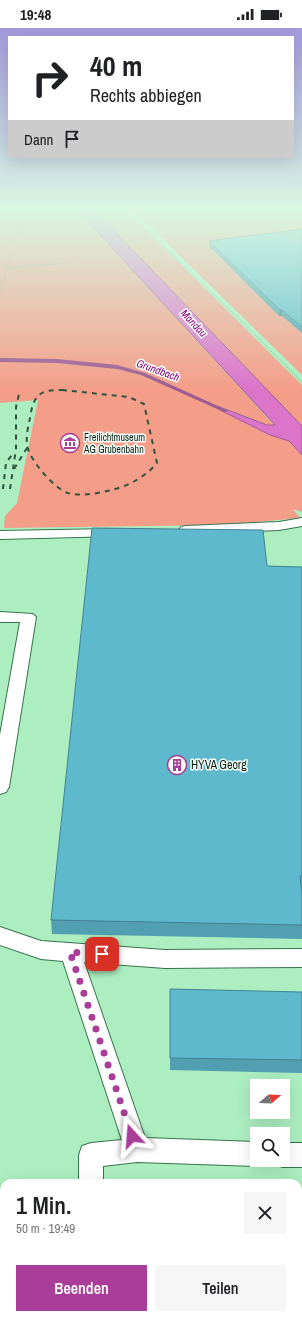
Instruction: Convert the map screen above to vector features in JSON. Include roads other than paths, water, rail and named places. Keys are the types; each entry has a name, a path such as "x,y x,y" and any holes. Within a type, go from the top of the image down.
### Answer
{"lane":[{"path":"176,531 279,526 302,522"},
{"path":"0,536 129,533"},
{"path":"0,617 28,617 0,788"},
{"path":"0,936 41,950 165,959 302,958"},
{"path":"70,952 137,1150"},
{"path":"91,1179 91,1155 137,1150 250,1154"},
{"path":"290,1155 302,1155"}],"water":[{"name":"Mandau","path":"132,269 151,269 302,426 302,455 289,441 270,435 218,409 217,406 267,425 275,425"}],"waterway":[{"name":"Grundbach","path":"0,360 57,361 117,367 143,374 226,411"}],"railway":[{"path":"10,489 16,449 16,407 20,390"},
{"path":"62,390 129,397 144,404 157,463 147,473 135,481 121,487 102,492 73,494 68,493 56,486 49,480 32,458 27,445 27,435 32,409 37,397 41,393 47,391 62,390"},
{"path":"14,469 27,448"},
{"path":"3,489 6,463 14,452"}],"place":[{"name":"Freilichtmuseum AG Grubenbahn","path":"70,443"},
{"name":"HYVA Georg","path":"177,765"}]}
